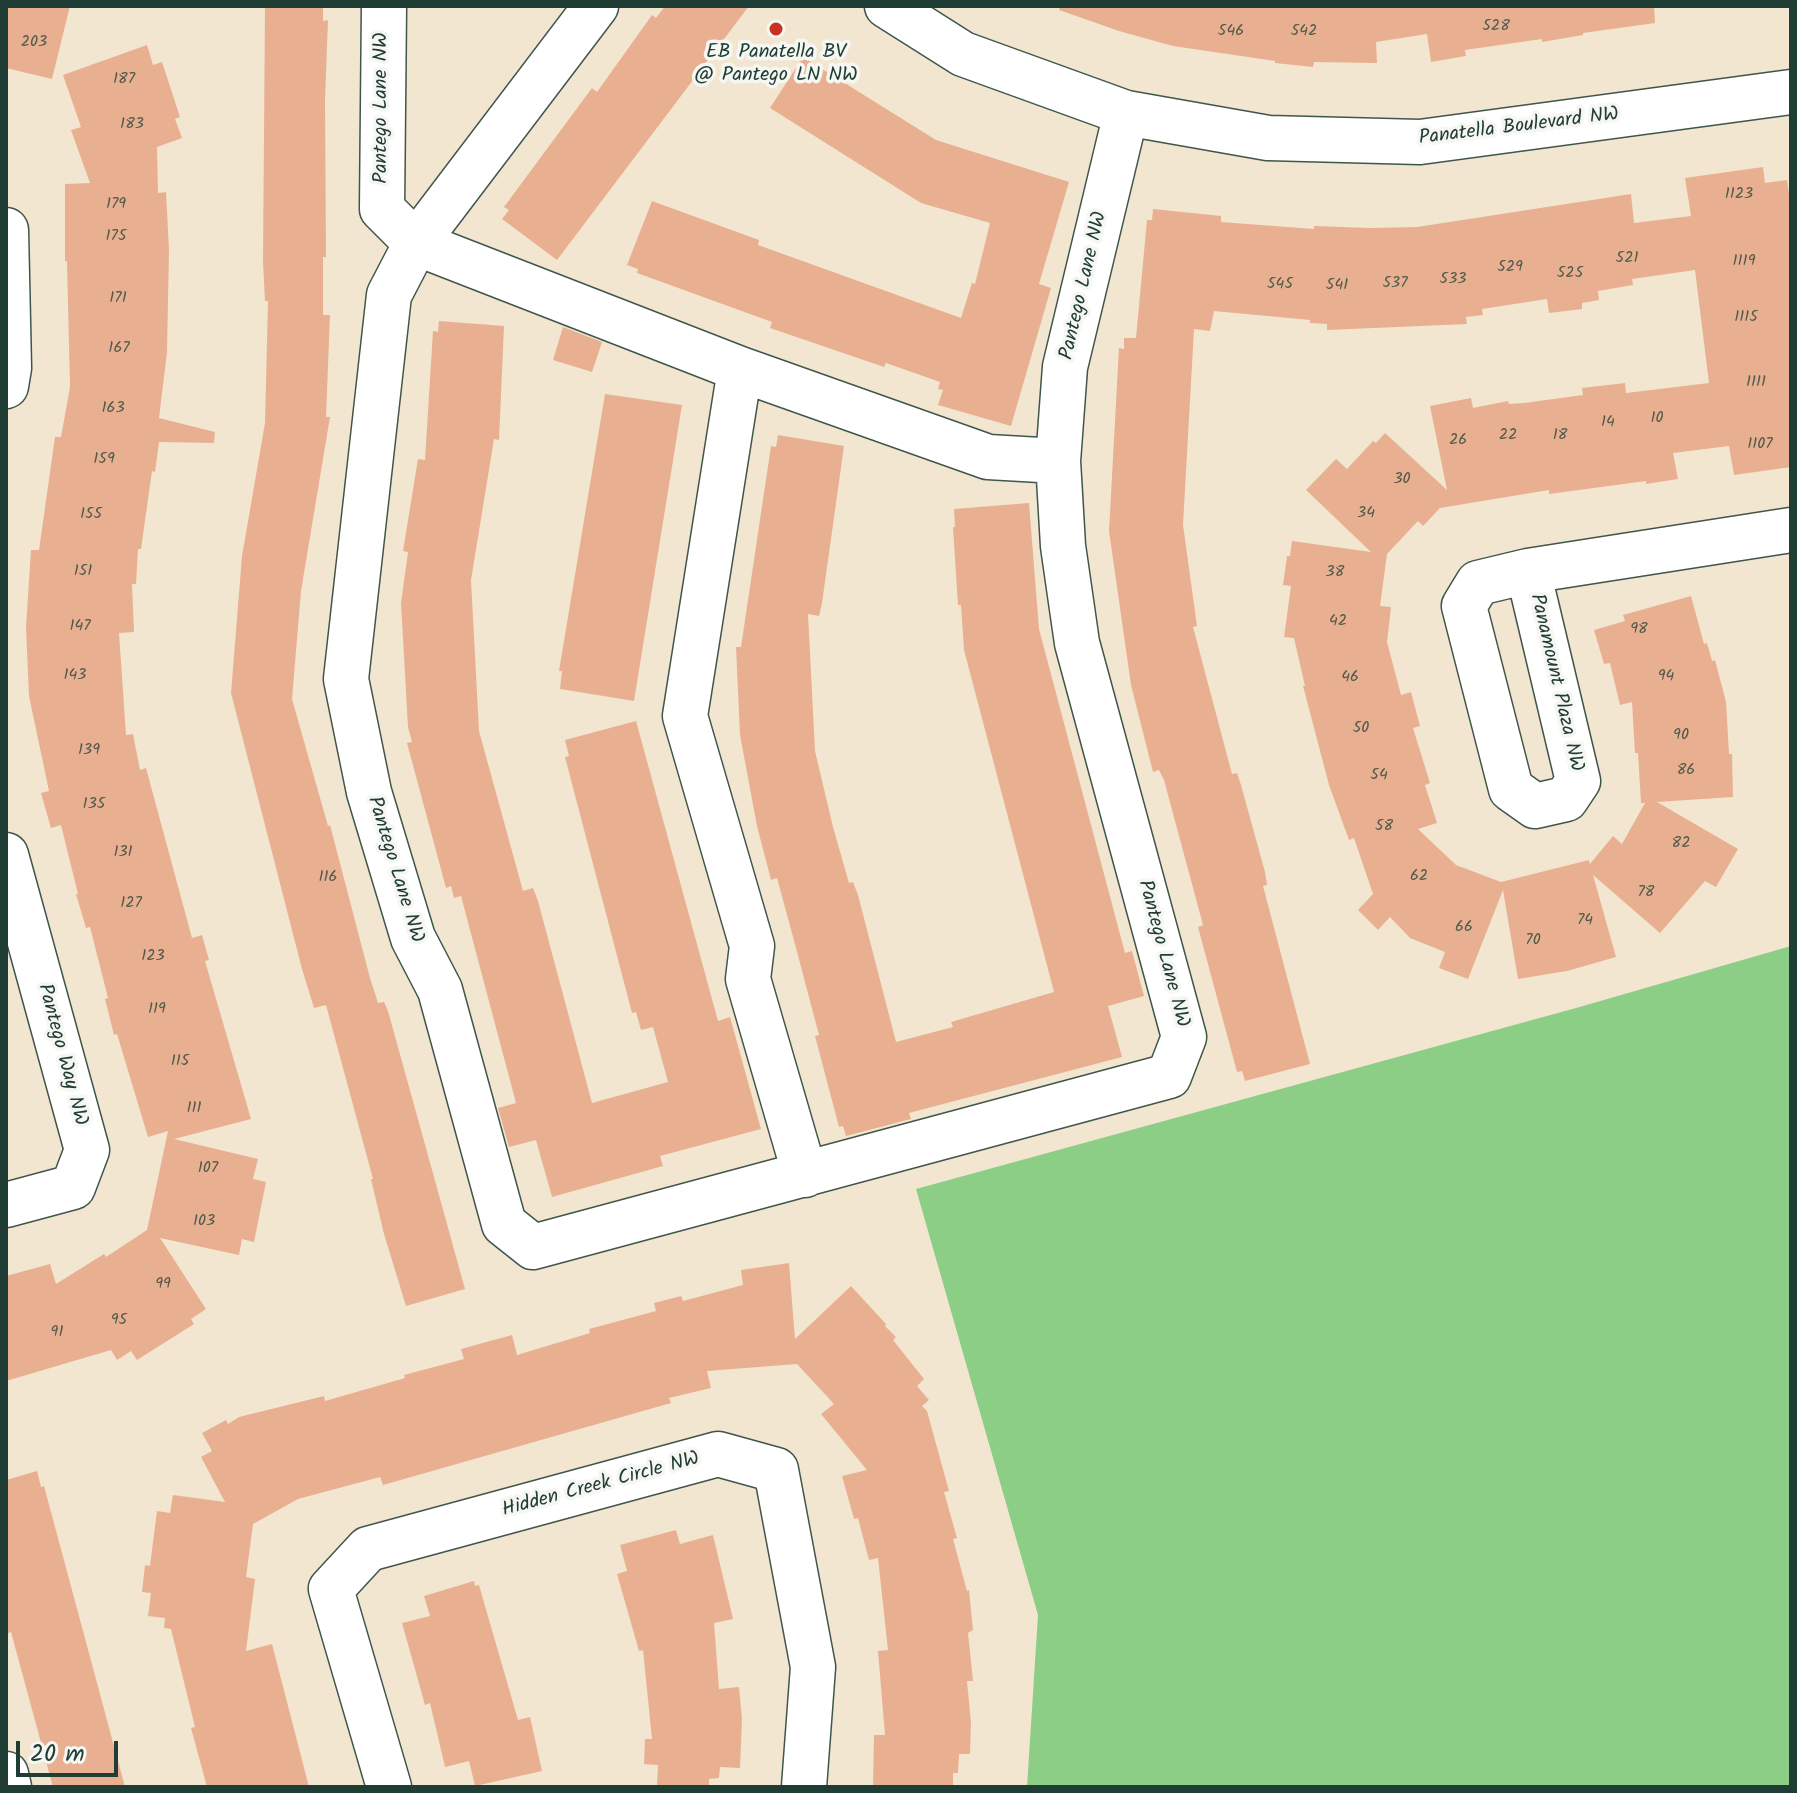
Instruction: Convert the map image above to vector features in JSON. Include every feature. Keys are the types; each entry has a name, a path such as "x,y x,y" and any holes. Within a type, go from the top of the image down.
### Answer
{"street":[{"name":"Pantego Lane NW","path":"384,6 382,209 416,243 727,364 988,457 1058,461"},
{"name":"Pantego Lane NW","path":"596,6 416,243 389,295 346,679 369,792 413,938 440,990 504,1224 533,1247 1169,1076 1184,1037 1077,643 1063,546 1058,461 1065,367 1126,113"},
{"name":"Panatella Boulevard NW","path":"887,6 963,54 1126,113 1268,138 1420,142 1791,92"},
{"path":"6,230 9,368 6,386"},
{"path":"727,364 685,716 752,946 748,979 805,1175"},
{"name":"Panamount Plaza NW","path":"1528,571 1578,781 1566,799 1535,806 1511,789 1464,606 1478,583 1528,571 1791,530"},
{"name":"Pantego Way NW","path":"6,855 87,1150 73,1187 6,1205"},
{"name":"Hidden Creek Circle NW","path":"389,1787 331,1589 368,1549 718,1454 776,1470 813,1667 804,1787"},
{"path":"6,1774 9,1787"}],"green space":[{"path":"1791,946 1791,1787 1027,1787 1038,1615 916,1189"}],"building":[{"path":"6,6 70,6 52,79 6,68"},
{"path":"265,6 323,6 323,21 328,20 323,315 330,315 326,417 330,417 301,591 292,699 330,825 370,978 378,1003 384,1002 388,1011 465,1289 406,1306 384,1234 373,1179 326,1005 314,1008 302,969 231,693 242,556 265,423 268,301 265,301 263,261"},
{"path":"665,6 749,6 557,260 502,219 509,210 504,207 592,88 597,92 652,15 656,18"},
{"path":"1060,6 1654,6 1655,23 1542,42 1542,39 1465,50 1466,56 1431,62 1427,34 1376,42 1377,63 1314,62 1313,67 1173,46 1059,10"},
{"path":"147,45 153,65 162,62 180,117 175,119 182,138 157,147 158,193 166,192 169,250 167,352 159,418 215,432 214,443 159,442 141,549 138,549 136,584 132,584 134,632 119,633 126,735 133,734 140,770 146,768 192,938 202,935 209,960 205,961 251,1119 174,1139 258,1159 253,1179 266,1182 254,1242 242,1239 239,1255 160,1238 206,1309 191,1319 194,1324 137,1360 131,1351 117,1360 111,1350 6,1381 6,1276 50,1264 56,1284 147,1230 168,1131 148,1137 117,1034 114,1035 105,999 108,998 90,927 86,928 76,894 61,825 51,828 41,793 49,791 29,696 26,627 31,550 39,550 55,437 61,437 70,387 65,184 90,183 71,130 81,127 63,75"},
{"path":"803,57 936,140 1069,182 1039,284 1051,288 1011,426 938,405 943,390 938,389 940,382 886,363 884,367 770,328 772,322 637,273 638,269 627,265 652,201 759,240 758,245 961,318 972,283 975,284 990,223 921,203 770,108"},
{"path":"1763,167 1765,183 1787,180 1791,207 1791,467 1734,475 1729,446 1673,453 1678,479 1549,494 1549,490 1440,508 1423,526 1418,521 1387,554 1380,606 1391,607 1387,642 1401,695 1411,692 1420,726 1413,728 1430,783 1425,785 1437,823 1418,829 1456,865 1501,882 1589,860 1590,864 1613,836 1622,844 1645,803 1641,803 1632,702 1620,705 1610,663 1604,664 1594,630 1625,621 1623,615 1691,596 1704,644 1707,643 1712,661 1715,660 1726,702 1733,797 1657,802 1738,849 1716,887 1705,881 1660,933 1593,875 1616,957 1567,971 1518,979 1503,890 1468,979 1439,968 1445,952 1410,938 1390,917 1378,930 1358,910 1373,894 1354,838 1349,840 1329,785 1294,638 1284,637 1291,586 1283,585 1287,556 1290,556 1292,541 1371,552 1306,490 1336,459 1347,469 1373,441 1376,443 1385,433 1447,490 1430,406 1471,398 1473,408 1508,401 1509,404 1524,403 1583,395 1582,388 1625,383 1626,393 1709,383 1695,270 1632,279 1633,285 1598,291 1599,300 1582,303 1582,309 1549,313 1547,299 1482,309 1483,315 1466,317 1467,324 1327,330 1327,324 1310,323 1310,320 1214,311 1210,331 1194,329 1183,525 1197,626 1193,627 1232,774 1237,773 1265,872 1267,885 1263,886 1310,1064 1245,1081 1242,1071 1237,1072 1198,927 1203,925 1164,780 1159,770 1153,772 1131,685 1109,531 1119,348 1124,349 1124,338 1136,338 1147,220 1152,220 1153,209 1221,216 1221,222 1314,229 1314,226 1417,227 1631,194 1634,223 1691,216 1685,178"},
{"path":"439,321 504,326 499,440 494,439 471,580 479,731 523,891 533,888 538,901 592,1103 668,1082 653,1027 641,1030 636,1012 632,1013 565,757 569,756 565,740 636,721 718,1021 730,1017 761,1129 660,1156 663,1166 552,1197 536,1140 509,1147 498,1108 516,1103 461,896 454,898 451,886 446,888 407,743 412,742 408,727 401,603 408,552 403,551 418,459 425,460 433,331 438,332"},
{"path":"563,327 602,342 592,372 553,360"},
{"path":"605,394 682,405 634,701 560,689 562,671 559,671"},
{"path":"778,435 844,446 822,603 819,616 808,614 815,751 833,827 849,883 853,882 858,895 896,1042 953,1027 951,1022 1054,992 964,650 953,527 954,509 1029,503 1039,629 1125,953 1132,951 1144,996 1108,1006 1122,1057 909,1113 911,1119 846,1136 843,1126 839,1127 815,1036 819,1035 777,878 771,880 757,826 740,735 736,647 741,647 771,446 776,447"},
{"path":"789,1263 795,1339 851,1286 886,1324 896,1337 893,1340 924,1379 917,1386 929,1400 922,1406 927,1411 949,1491 944,1492 957,1538 953,1539 969,1590 973,1630 968,1633 973,1681 967,1681 970,1754 959,1754 958,1773 953,1773 953,1787 873,1787 874,1735 885,1735 878,1651 888,1650 878,1558 869,1560 842,1476 867,1470 821,1414 834,1404 797,1364 707,1371 711,1388 669,1398 671,1403 383,1485 380,1477 298,1499 253,1524 246,1577 255,1579 246,1651 272,1644 309,1787 207,1787 191,1728 195,1727 171,1629 164,1628 165,1618 148,1616 151,1593 142,1592 145,1565 150,1566 157,1511 170,1513 173,1495 225,1502 201,1457 212,1451 202,1433 226,1420 228,1424 239,1417 324,1396 325,1401 405,1378 404,1375 464,1359 461,1349 512,1335 517,1355 590,1333 589,1329 656,1311 654,1303 681,1296 683,1301 743,1285 741,1270"},
{"path":"37,1471 41,1487 44,1486 125,1787 53,1787 11,1632 6,1634 6,1480"},
{"path":"676,1530 680,1544 713,1535 733,1619 714,1623 719,1689 739,1687 742,1719 740,1768 720,1767 719,1778 709,1779 709,1787 657,1787 658,1765 644,1764 645,1739 652,1739 643,1650 639,1651 617,1574 627,1571 620,1545"},
{"path":"474,1581 475,1586 479,1585 518,1720 530,1717 542,1771 475,1786 469,1761 445,1767 430,1703 425,1705 402,1623 430,1616 424,1596"}],"place":[{"name":"EB Panatella BV @ Pantego LN NW","path":"776,29"}]}
